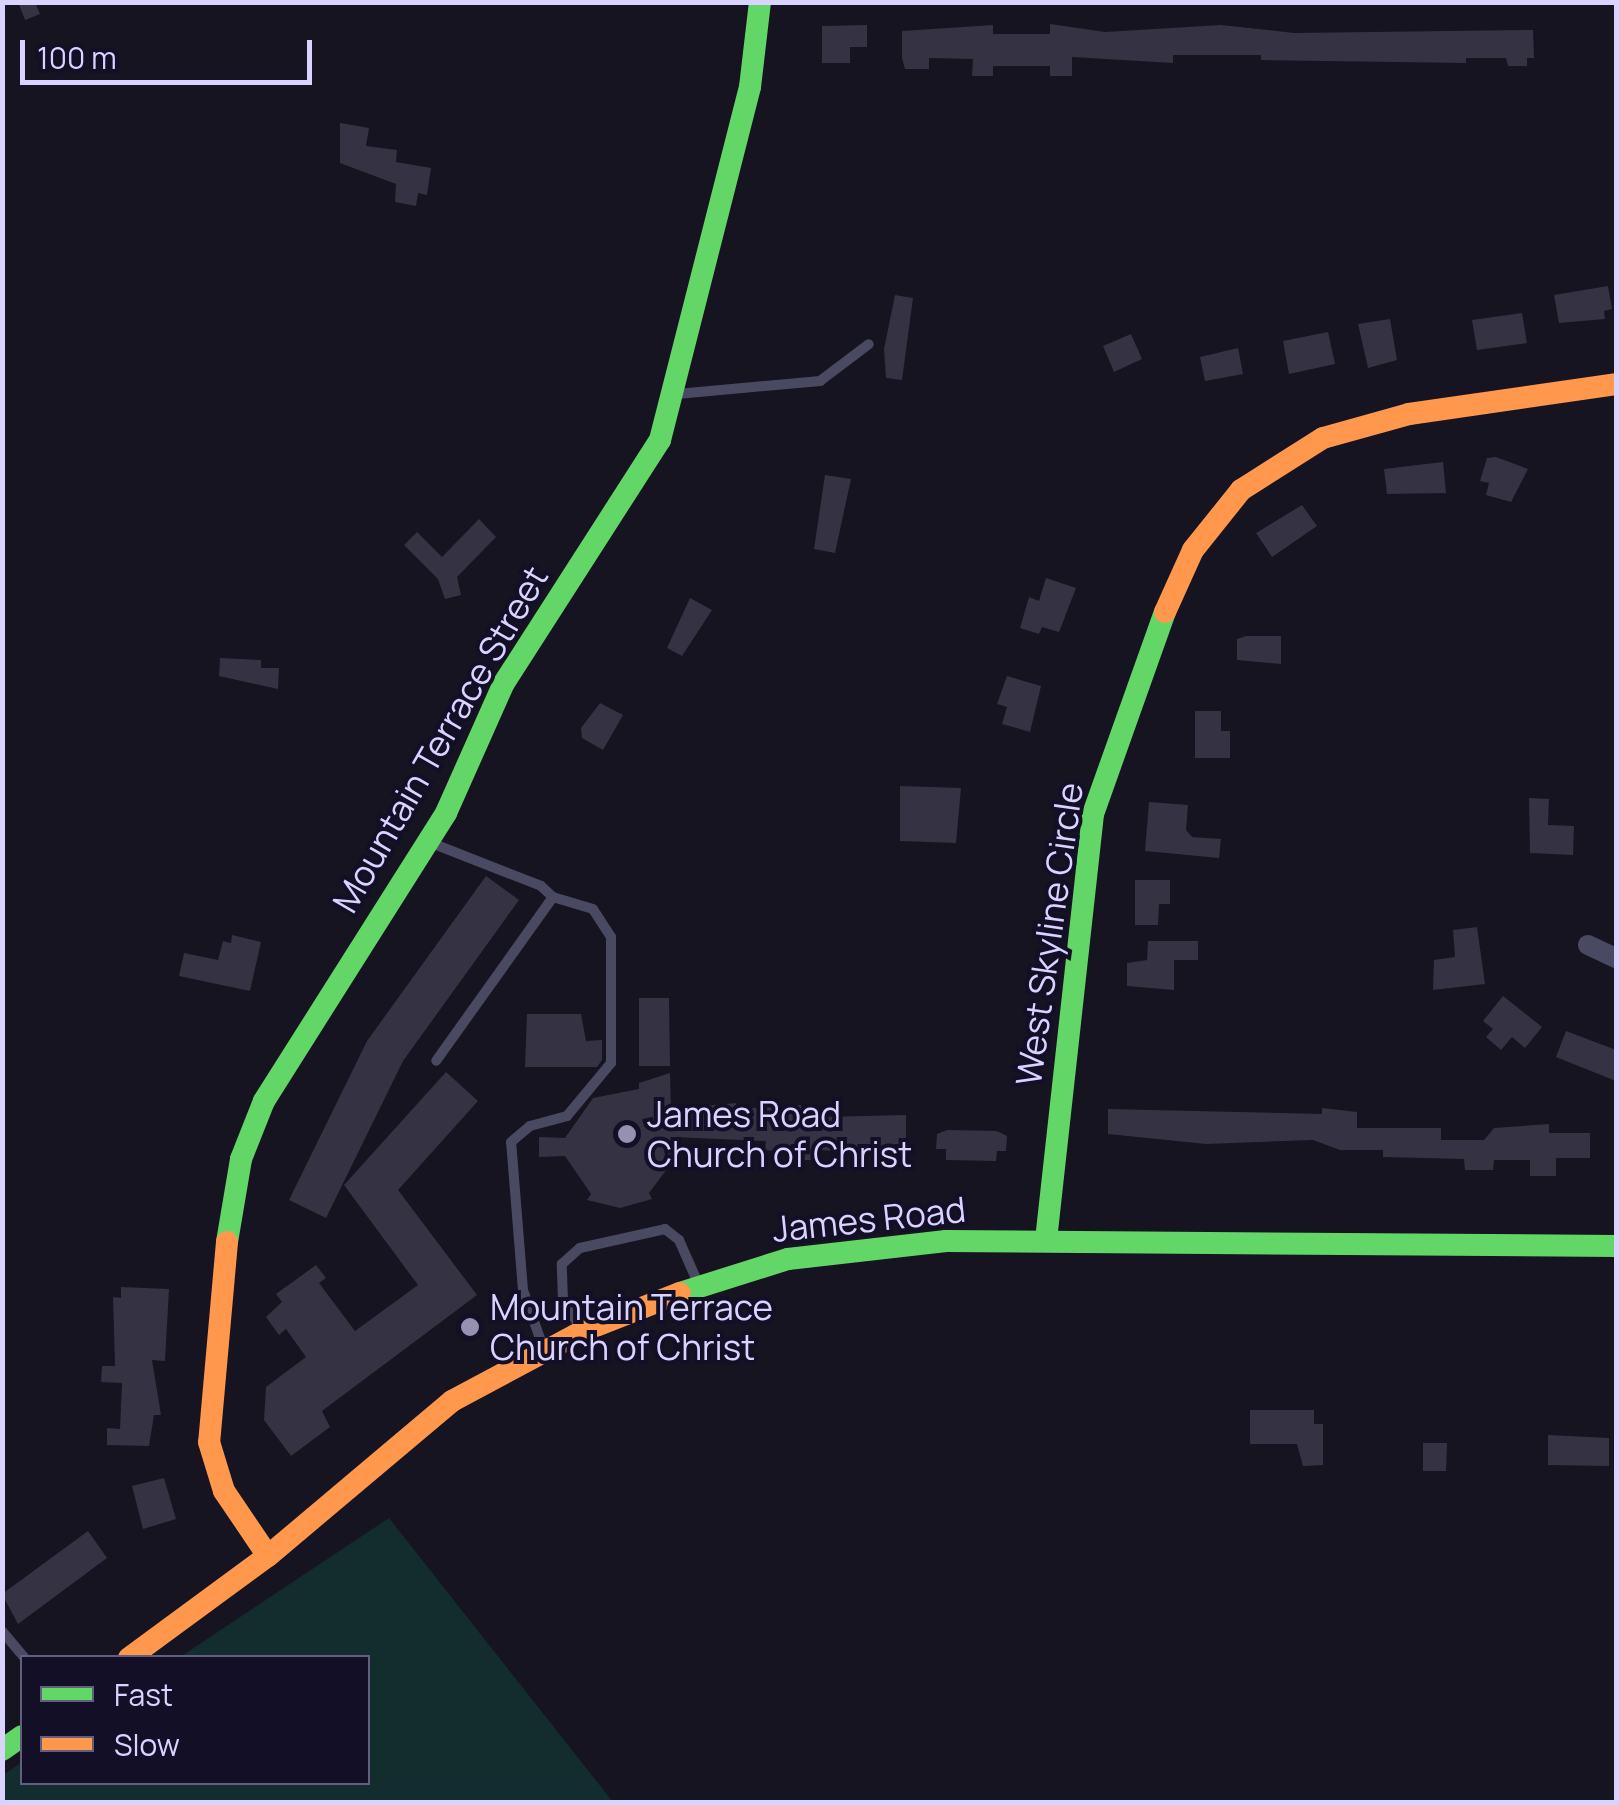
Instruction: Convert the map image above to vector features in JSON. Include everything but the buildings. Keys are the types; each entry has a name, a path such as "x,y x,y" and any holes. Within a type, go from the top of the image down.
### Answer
{"street":[{"name":"Mountain Terrace Street","path":"268,1556 224,1492 209,1442 229,1218 241,1159 264,1102 428,842 504,682 660,440 750,87 760,2"},
{"name":"West Skyline Circle","path":"1046,1240 1094,814 1164,614 1192,550 1241,490 1324,438 1409,414 1616,384"},
{"path":"1588,945 1616,958"},
{"name":"James Road","path":"133,1655 268,1556 452,1401 583,1331 699,1285 840,1250 1046,1240 1616,1246"}],"lane":[{"path":"671,394 820,380 870,344"},
{"path":"428,842 542,886 553,897 593,909 611,937 610,1063 567,1116 530,1126 511,1142 522,1290 544,1351"},
{"path":"436,1061 553,897"},
{"path":"583,1331 563,1301 562,1264 580,1248 665,1229 679,1240 699,1285"},
{"path":"2,1631 22,1655"}],"green space":[{"path":"389,1518 613,1802 3,1802 3,1775 20,1763 20,1785 370,1785 370,1655 183,1655"}],"traffic: fast":[{"path":"227,1242 241,1159 264,1101 446,813 504,683 660,440 750,87 760,2"},
{"path":"1046,1240 1093,814 1165,612"},
{"path":"680,1293 788,1259 946,1241 1616,1246"},
{"path":"2,1750 20,1737"}],"traffic: slow":[{"path":"1165,612 1193,550 1241,490 1323,438 1409,414 1616,384"},
{"path":"227,1242 209,1442 224,1491 268,1556"},
{"path":"133,1655 268,1556 452,1401 583,1331 680,1293"}],"place":[{"name":"James Road Church of Christ","path":"627,1134"},
{"name":"Mountain Terrace Church of Christ","path":"470,1327"}]}
